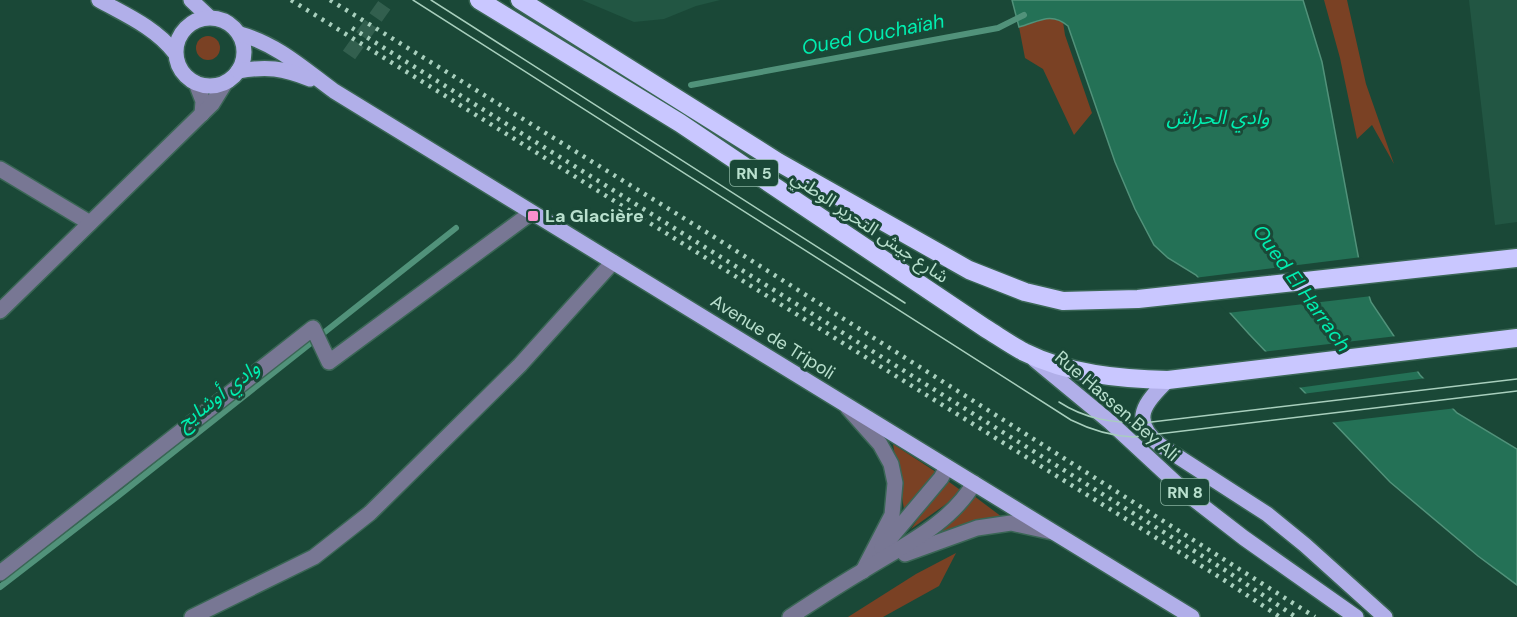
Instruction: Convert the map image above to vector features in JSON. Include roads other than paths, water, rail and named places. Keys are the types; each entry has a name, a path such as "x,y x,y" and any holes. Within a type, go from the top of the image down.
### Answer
{"highway":[{"name":"شارع جيش التحرير الوطني","path":"479,0 681,123 944,303 1026,353"},
{"name":"شارع جيش التحرير الوطني","path":"520,0 778,162 969,270 1025,292 1063,301 1138,300 1513,258"},
{"name":"RN 5","path":"1026,353 1063,366 1096,374 1134,379 1168,380 1517,338"}],"main road":[{"path":"99,0 163,39 175,53 181,71 196,84 216,86 225,83 238,71 244,53 244,43 240,34 227,22 209,17 189,24 177,42 175,53"},
{"path":"191,0 209,17"},
{"name":"Avenue de Tripoli","path":"240,34 275,48 334,91 1192,617"},
{"name":"Avenue de Tripoli","path":"238,71 267,67 280,69 334,91"},
{"name":"Rue Hassen Bey Ali","path":"1026,353 1110,422 1191,497 1244,538 1356,617"},
{"name":"Rue Hassen Bey Ali","path":"1168,380 1149,398 1144,410 1143,423 1149,435 1160,445 1267,514 1385,617"}],"street":[{"path":"0,311 212,104 225,83"},
{"path":"196,84 203,101 202,114"},
{"path":"0,169 90,224"},
{"path":"0,573 313,328 328,362 531,213"},
{"path":"192,617 314,558 370,513 520,365 613,262"},
{"path":"844,404 880,444 891,464 895,483 892,515 863,570"},
{"path":"863,570 941,477 947,466"},
{"path":"790,617 933,527 967,495 974,483"},
{"path":"863,570 977,528 1011,523 1054,533"}],"water":[{"name":"وادي الحراش","path":"1012,0 1303,0 1322,62 1361,271 1371,302 1420,375 1457,413 1517,449 1517,585 1478,556 1390,482 1196,275 1168,258 1154,245 1135,209 1115,162 1068,26 1050,18 1019,27"}],"waterway":[{"name":"Oued Ouchaïah","path":"691,85 998,28 1024,15"},
{"name":"وادي أوشايح","path":"0,587 456,228"}],"tunnel":[{"path":"349,55 388,0"}],"tram line":[{"path":"413,0 1071,420 1093,430 1133,437 1517,391"},
{"path":"431,0 905,303"},
{"path":"1059,402 1099,419 1143,423 1517,379"}],"railway":[{"path":"291,0 1280,617"},
{"path":"330,0 711,235 1315,617"},
{"path":"352,28 1228,572 1296,617"}],"place":[{"name":"La Glacière","path":"533,216"}],"water label":[{"name":"Oued El Harrach","path":"1302,288"}]}
